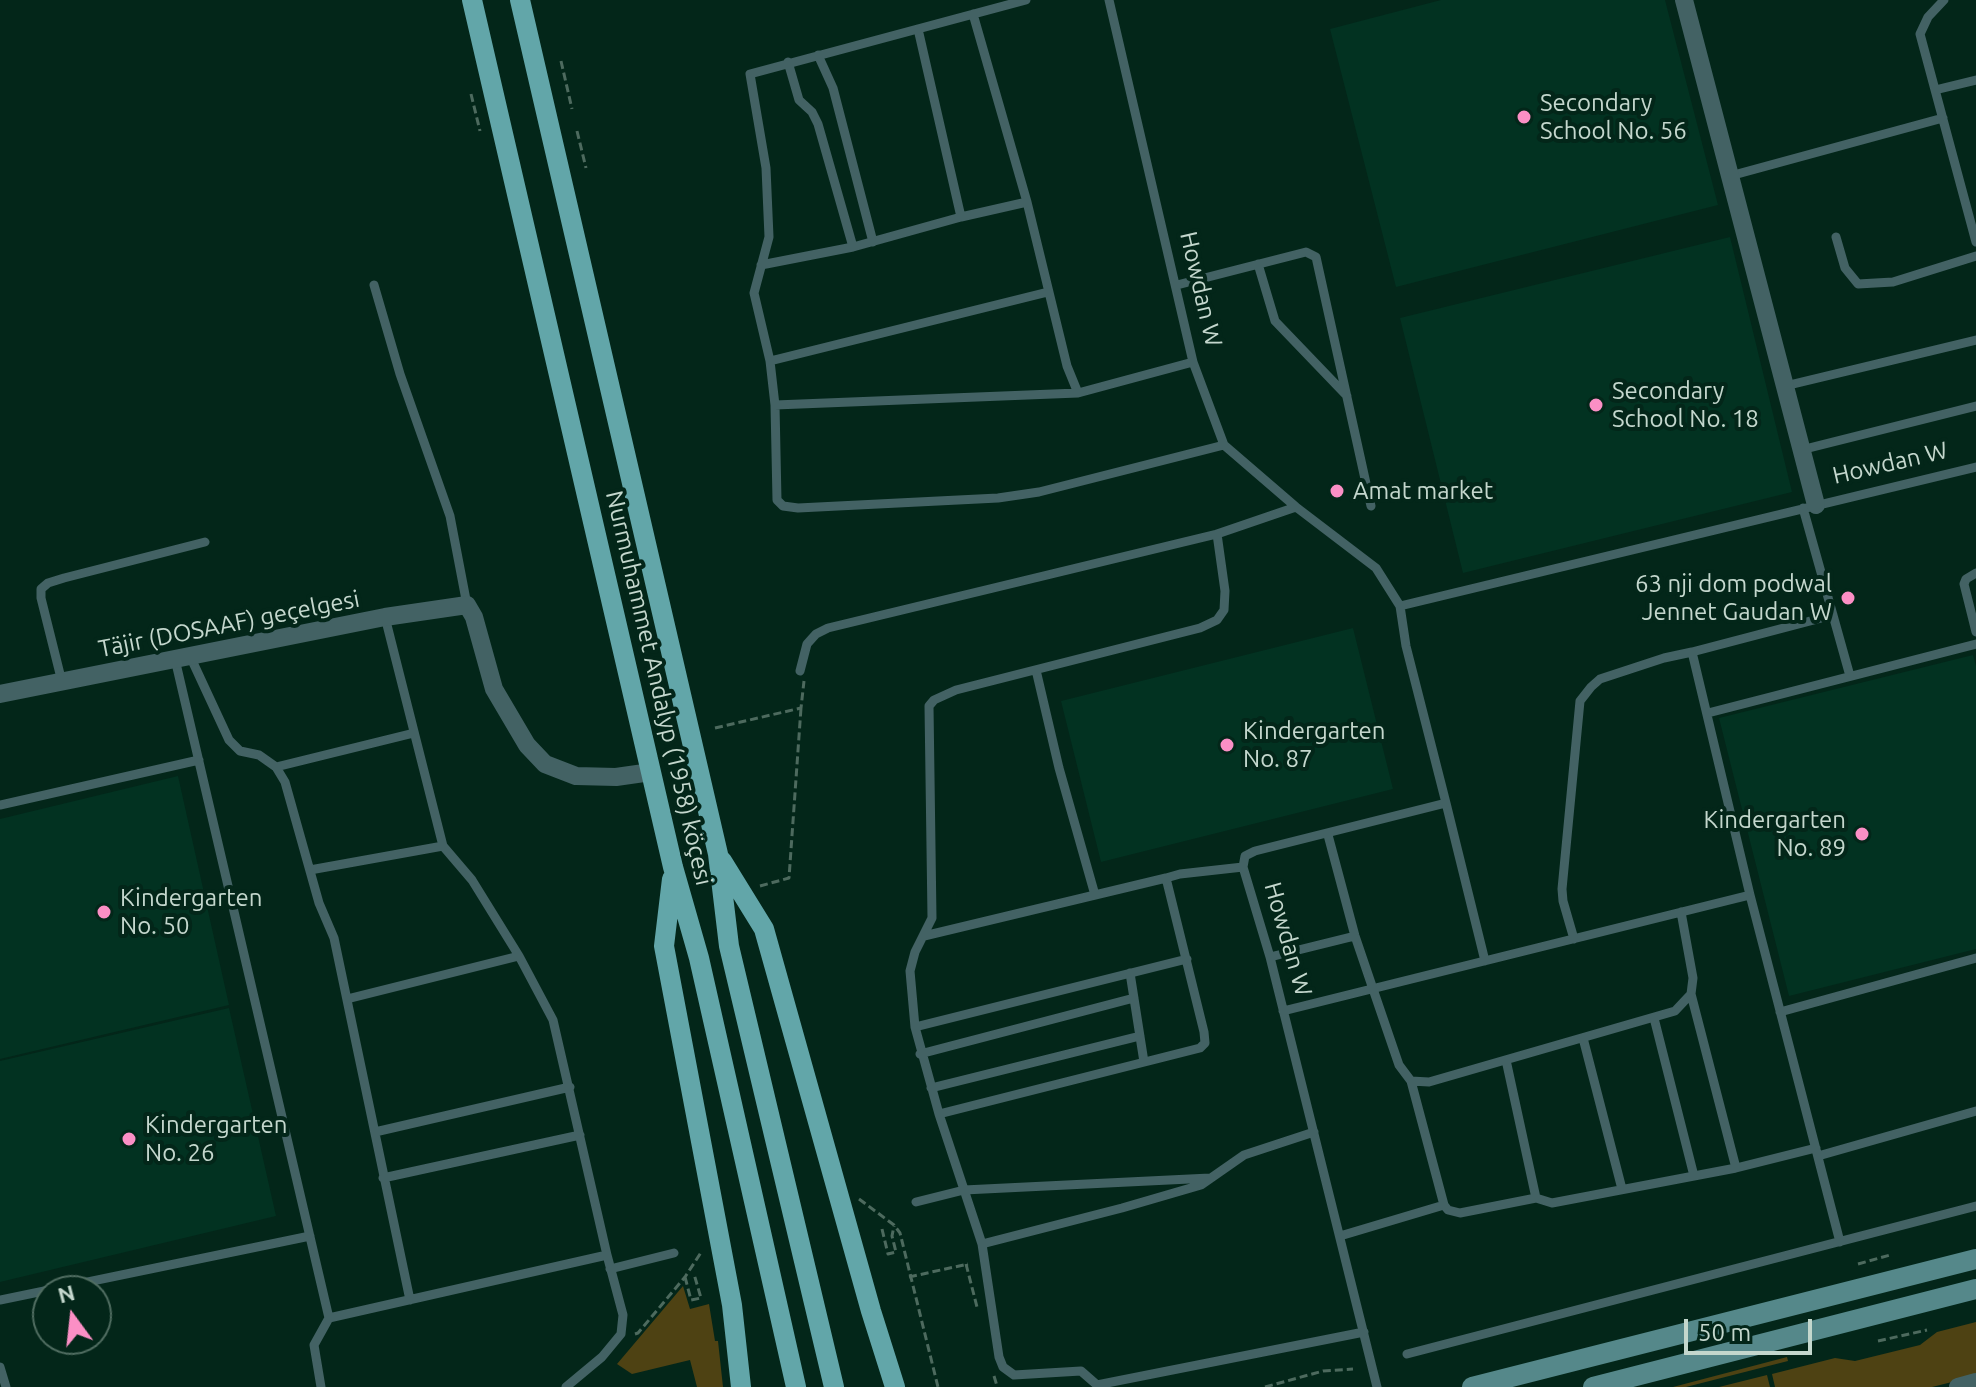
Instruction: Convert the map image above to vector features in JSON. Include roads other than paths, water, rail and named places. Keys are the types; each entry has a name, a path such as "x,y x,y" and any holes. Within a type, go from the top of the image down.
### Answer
{"main road":[{"name":"Nurmuhammet Andalyp (1958) köçesi","path":"472,0 673,867 699,958 796,1387"},
{"name":"Nurmuhammet Andalyp (1958) köçesi","path":"520,0 718,854 729,946 834,1387"},
{"path":"718,854 764,929 895,1387"},
{"path":"673,867 664,946 732,1305 741,1387"},
{"path":"1472,1387 1976,1259"},
{"path":"1593,1387 1976,1289"}],"street":[{"name":"Howdan W","path":"1684,0 1801,450 1809,507"},
{"path":"467,605 474,617 494,689 527,745 545,764 576,776 616,777 651,772"},
{"name":"Täjir (DOSAAF) geçelgesi","path":"0,694 385,617 467,605"},
{"path":"1958,1387 1976,1382"}],"lane":[{"path":"1026,0 750,74 766,168 769,237 754,293 770,361 775,405 777,500 783,506 798,508 998,498 1039,492 1224,445"},
{"name":"Howdan W","path":"1109,0 1193,362 1224,445 1296,507 1376,568 1400,606 1406,646 1446,803 1255,851 1245,856 1243,867 1270,957 1377,1387"},
{"path":"1944,0 1928,17 1920,34 1976,242"},
{"path":"973,14 1027,202 1067,366 1078,393"},
{"path":"918,29 961,217"},
{"path":"818,55 833,88 873,242"},
{"path":"788,62 799,100 812,112 818,124 853,247"},
{"path":"1935,90 1976,80"},
{"path":"1730,176 1943,118"},
{"path":"761,265 853,247 1027,202"},
{"path":"1836,237 1845,268 1858,284 1893,282 1976,256"},
{"path":"1177,285 1306,252 1316,257 1371,506"},
{"path":"1258,264 1275,321 1347,396"},
{"path":"374,285 400,374 450,516 467,605"},
{"path":"770,361 1048,292"},
{"path":"1785,386 1976,340"},
{"path":"775,405 1078,393 1193,362"},
{"path":"1801,450 1976,406"},
{"name":"Howdan W","path":"1400,606 1976,467"},
{"path":"801,667 807,644 816,634 828,628 1217,534 1296,507"},
{"path":"1809,507 1850,676"},
{"path":"1217,534 1225,591 1224,610 1217,620 1200,628 956,690 934,700 929,706 932,918 915,952 910,971 915,1027 920,1054 982,1244 999,1357 1007,1372 1014,1375 1081,1371 1097,1385 1364,1332"},
{"path":"62,682 41,589 64,578 205,542"},
{"path":"1976,573 1964,584 1976,632"},
{"path":"1574,939 1562,889 1580,701 1591,687 1600,679 1664,658 1833,615"},
{"path":"385,617 443,846 472,880 519,956 553,1020 570,1087 623,1315 621,1334 602,1357 566,1387"},
{"path":"1708,713 1976,644"},
{"path":"1692,652 1750,895 1840,1242"},
{"path":"183,657 199,760 329,1318 314,1345 321,1387"},
{"path":"183,657 229,740 240,751 259,755 276,767 285,782 319,903 334,938 410,1300"},
{"path":"1036,670 1059,768 1095,895"},
{"path":"276,767 414,733"},
{"path":"0,805 199,760"},
{"path":"1446,803 1485,961"},
{"path":"1328,835 1355,936 1399,1065 1411,1081 1444,1205 1448,1210 1460,1213 1536,1198 1552,1203 1817,1152 1976,1111"},
{"path":"310,870 443,846"},
{"path":"924,936 1180,874 1243,867"},
{"path":"939,1114 1200,1048 1205,1043 1166,878"},
{"path":"1283,1011 1750,895"},
{"path":"1681,912 1692,967 1691,994 1736,1168"},
{"path":"1270,957 1355,936"},
{"path":"347,999 519,956"},
{"path":"1780,1012 1976,958"},
{"path":"915,1027 1187,959"},
{"path":"1130,973 1144,1062"},
{"path":"1411,1081 1429,1082 1654,1018 1675,1011 1691,994"},
{"path":"920,1054 1134,998"},
{"path":"1654,1018 1694,1176"},
{"path":"931,1088 1140,1036"},
{"path":"1583,1038 1622,1189"},
{"path":"1506,1060 1536,1198"},
{"path":"375,1132 570,1087"},
{"path":"982,1244 1201,1185 1244,1155 1314,1132"},
{"path":"383,1178 580,1135"},
{"path":"916,1202 964,1190 1210,1178"},
{"path":"1340,1236 1444,1205"},
{"path":"1407,1354 1976,1206"},
{"path":"0,1300 310,1236"},
{"path":"610,1269 674,1253"},
{"path":"329,1318 607,1255"},
{"path":"0,1367 6,1387"}],"place":[{"name":"Secondary School No. 56","path":"1524,117"},
{"name":"Secondary School No. 18","path":"1596,405"},
{"name":"Amat market","path":"1337,491"},
{"name":"63 nji dom podwal Jennet Gaudan W","path":"1848,598"},
{"name":"Kindergarten No. 87","path":"1227,745"},
{"name":"Kindergarten No. 89","path":"1862,834"},
{"name":"Kindergarten No. 50","path":"104,912"},
{"name":"Kindergarten No. 26","path":"129,1139"}]}
